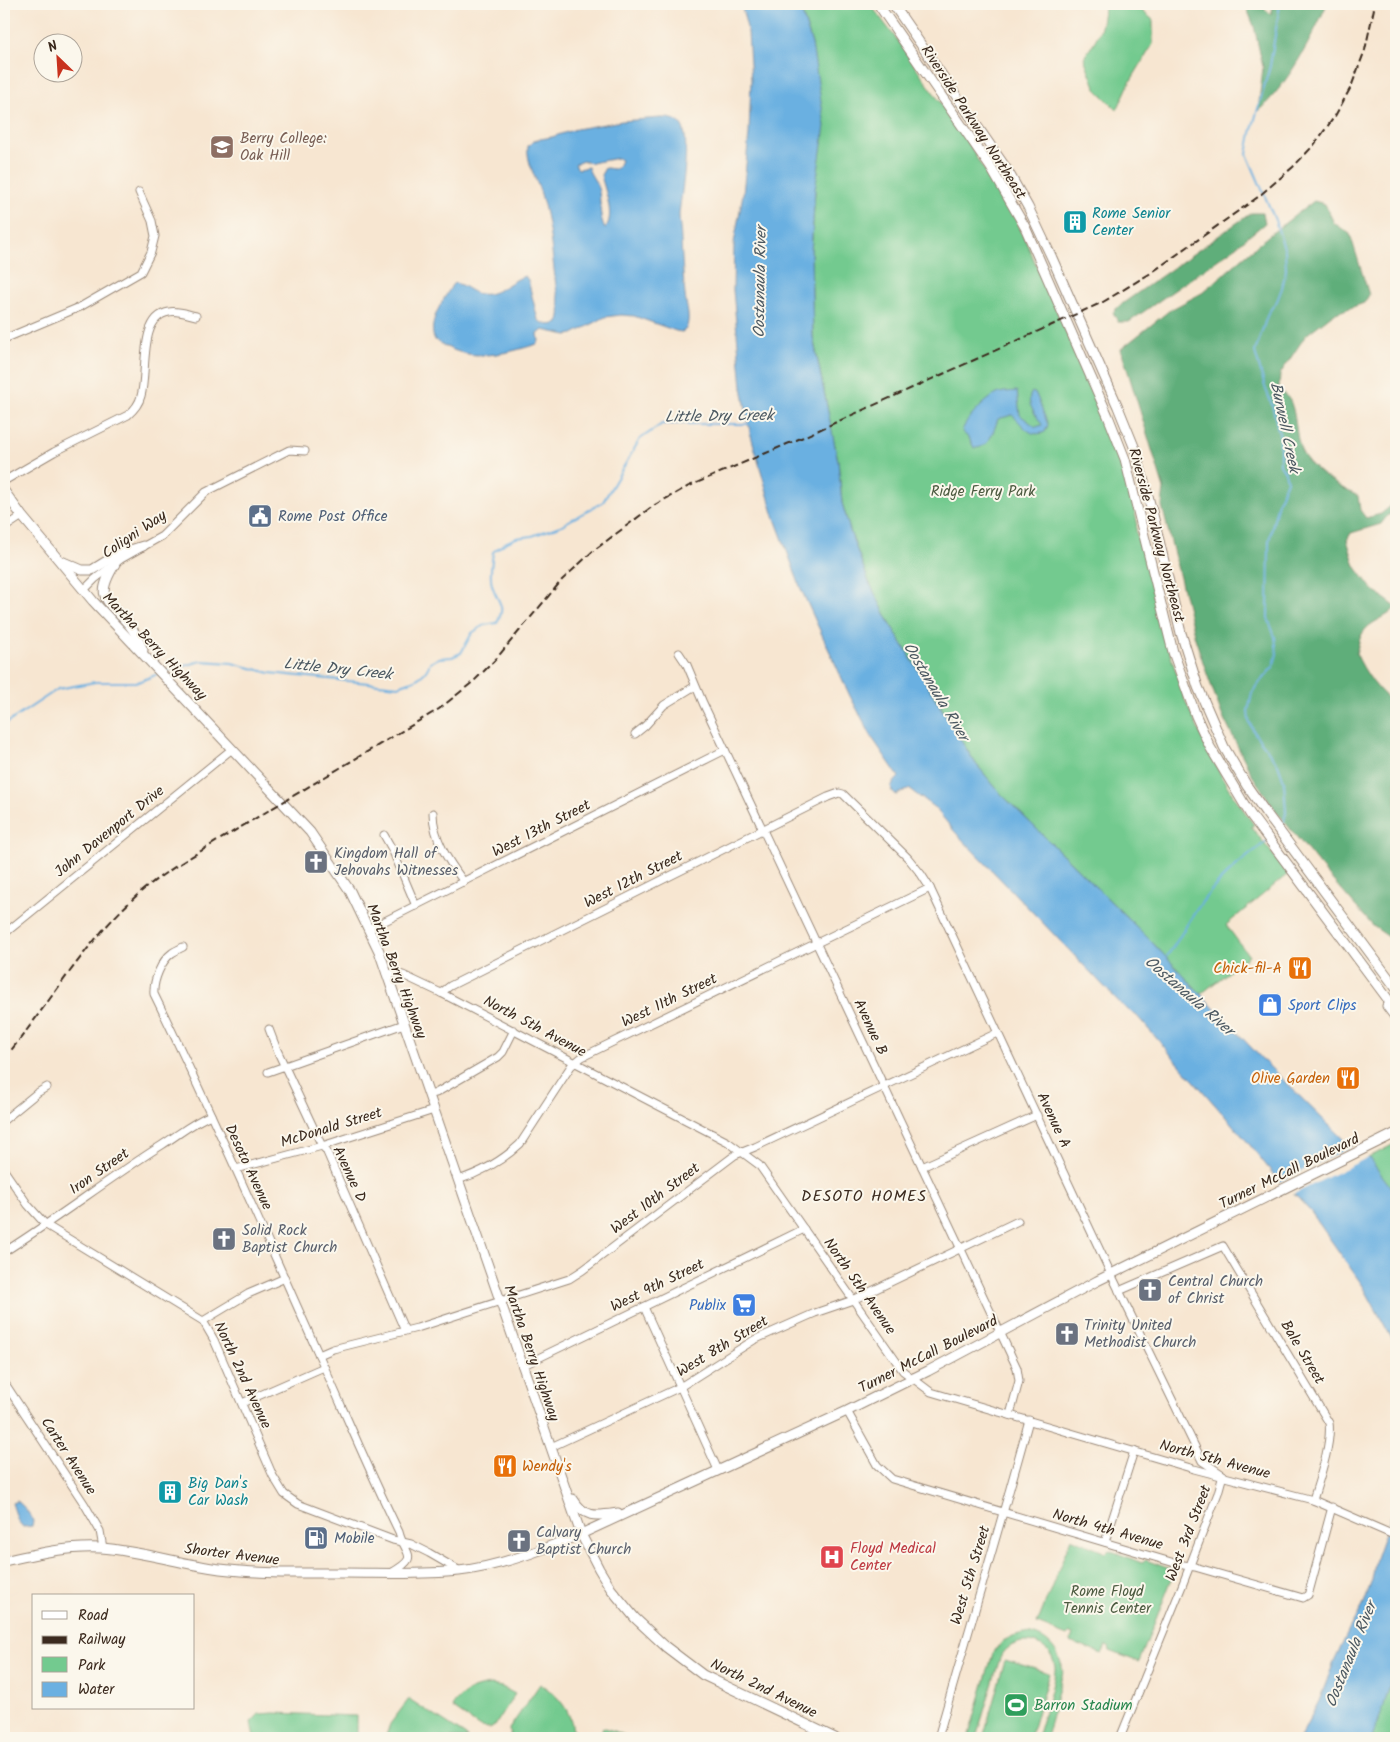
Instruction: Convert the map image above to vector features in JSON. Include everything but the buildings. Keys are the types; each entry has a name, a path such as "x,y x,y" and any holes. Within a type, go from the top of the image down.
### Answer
{"main road":[{"name":"Riverside Parkway Northeast","path":"878,4 991,168 1025,227 1125,459 1180,675 1193,709 1226,776 1256,821 1396,1010"},
{"name":"Riverside Parkway Northeast","path":"893,4 1006,168 1028,207 1052,258 1118,407 1134,449 1153,515 1190,665 1205,706 1235,766 1266,813 1396,988"},
{"name":"Martha Berry Highway","path":"4,490 22,516 84,590 310,832 344,880 369,929 386,973 581,1534"},
{"path":"58,560 82,570 92,570 118,554 143,546"},
{"path":"114,564 105,580 103,588 105,599 131,626 136,644"},
{"path":"1353,952 1353,960 1396,1018"},
{"name":"Turner McCall Boulevard","path":"460,1571 538,1551 581,1534 847,1411 1111,1274 1394,1135"},
{"path":"566,1489 577,1506 588,1514 600,1516 628,1512"},
{"name":"North 2nd Avenue","path":"581,1534 599,1569 622,1603 666,1648 683,1658 703,1674 835,1738"},
{"name":"Shorter Avenue","path":"4,1561 63,1550 103,1548 211,1567 258,1573 419,1574 460,1571"}],"street":[{"path":"4,339 80,307 141,272 151,252 155,236 152,222 139,192"},
{"path":"4,481 54,452 128,415 136,406 142,394 148,335 152,324 161,315 170,312 196,316"},
{"name":"Coligni Way","path":"84,590 114,564 162,536 196,501 213,488 289,450 305,451"},
{"path":"4,528 22,516"},
{"name":"Avenue B","path":"679,653 687,665 695,686 883,1087 1017,1368 1020,1378 1010,1414"},
{"path":"635,734 664,705 695,686"},
{"name":"John Davenport Drive","path":"4,934 232,748"},
{"name":"West 13th Street","path":"369,929 725,750"},
{"name":"West 12th Street","path":"441,993 450,986 839,793"},
{"name":"Avenue A","path":"839,793 847,796 908,858 930,888 1111,1274 1202,1460 1223,1475"},
{"path":"433,814 434,828 439,844 464,882"},
{"path":"384,835 392,849 416,906"},
{"name":"West 11th Street","path":"458,1180 505,1157 520,1144 571,1066 588,1054 930,888"},
{"name":"Desoto Avenue","path":"183,947 166,959 159,972 154,994 236,1169 402,1542 408,1550 409,1557 402,1566 388,1574"},
{"name":"North 5th Avenue","path":"386,973 403,974 441,993 728,1142 742,1152 759,1166 903,1371 930,1392 1313,1500 1396,1536"},
{"path":"268,1072 404,1024"},
{"name":"Avenue D","path":"269,1029 322,1146 326,1150 404,1331"},
{"path":"429,1094 436,1093 498,1057 503,1052 514,1030"},
{"name":"West 10th Street","path":"319,1355 333,1349 404,1331 500,1302 575,1276 734,1155 997,1033"},
{"path":"4,1120 36,1092 47,1087"},
{"name":"McDonald Street","path":"236,1169 322,1146 434,1110"},
{"name":"Iron Street","path":"4,1252 128,1167 201,1119 211,1115"},
{"path":"922,1167 1037,1115"},
{"name":"North 2nd Avenue","path":"4,1170 46,1225 203,1321 212,1335 272,1476 284,1494 298,1504 314,1511 429,1553 460,1571"},
{"name":"West 8th Street","path":"551,1446 680,1387 754,1340 808,1316 853,1300 1018,1221"},
{"name":"West 9th Street","path":"522,1366 804,1229"},
{"name":"Bale Street","path":"1120,1291 1223,1246 1330,1423 1327,1446 1313,1500"},
{"path":"203,1321 248,1294 284,1278"},
{"path":"644,1307 718,1470"},
{"path":"242,1403 324,1366"},
{"name":"Carter Avenue","path":"4,1382 88,1510 100,1531 103,1548"},
{"name":"North 4th Avenue","path":"847,1411 877,1465 892,1479 1178,1564 1300,1597 1306,1597 1309,1592 1332,1507"},
{"name":"West 5th Street","path":"938,1738 964,1642 978,1602 1004,1513 1029,1420"},
{"path":"1104,1542 1134,1451"},
{"name":"West 3rd Street","path":"1120,1738 1190,1566 1223,1475"}],"green space":[{"name":"Ridge Ferry Park","path":"799,4 870,4 898,41 971,147 1015,217 1105,420 1123,470 1137,521 1136,532 1148,569 1166,641 1185,700 1211,757 1229,789 1254,825 1251,826 1288,874 1226,925 1249,956 1201,994 1147,937 1001,794 976,764 892,627 869,582 851,534 842,503 838,461 813,337 811,253 815,190 812,44"},
{"path":"1104,4 1141,4 1139,8 1153,20 1153,44 1130,82 1117,110 1096,89 1084,58 1099,33"},
{"path":"1245,4 1258,4 1271,14 1274,4 1327,4 1306,47 1289,75 1258,111 1263,67 1254,26"},
{"path":"1314,201 1325,204 1334,223 1350,234 1369,295 1364,303 1333,314 1306,335 1280,374 1279,388 1291,403 1301,450 1309,462 1321,474 1358,496 1360,510 1366,518 1381,514 1396,503 1396,513 1388,515 1381,524 1351,533 1347,540 1355,566 1372,589 1396,607 1365,629 1360,638 1356,653 1373,682 1383,694 1396,704 1396,942 1373,926 1321,867 1276,811 1252,775 1222,715 1195,638 1162,506 1164,489 1121,349 1170,310 1202,293 1268,236"},
{"path":"1251,213 1263,213 1265,223 1233,249 1129,322 1118,322 1113,312 1119,306"},
{"path":"1396,1143 1396,1248 1339,1173"},
{"name":"Rome Floyd Tennis Center","path":"1071,1538 1106,1553 1109,1550 1142,1563 1146,1560 1175,1571 1139,1662 1110,1651 1109,1647 1106,1646 1102,1654 1070,1642 1073,1634 1070,1633 1067,1636 1037,1624"},
{"path":"1396,1578 1396,1738 1332,1738"},
{"path":"1023,1633 1039,1636 1045,1640 1059,1657 1063,1672 1046,1738 1037,1738 1051,1691 1055,1673 1054,1662 1049,1653 1038,1644 1024,1642 1012,1645 1000,1658 976,1738 968,1738 993,1653 1003,1641"},
{"name":"Barron Stadium","path":"1005,1660 1049,1673 1030,1738 983,1738"},
{"path":"540,1684 554,1694 564,1706 571,1721 573,1738 510,1737 509,1729"},
{"path":"491,1685 502,1687 515,1694 496,1724 490,1728 480,1727 452,1708 468,1691"},
{"path":"409,1699 467,1738 385,1738 390,1724"},
{"path":"259,1714 357,1716 357,1738 254,1738 251,1722"},
{"path":"603,1727 632,1738 599,1738"}],"water":[{"name":"Oostanaula River","path":"741,4 799,4 812,44 825,126 815,190 811,253 813,337 838,461 842,503 851,534 869,582 892,627 955,731 976,764 1001,794 1147,937 1264,1061 1345,1141 1366,1154 1396,1194 1396,1346 1363,1286 1311,1212 1278,1180 1245,1139 1137,1016 1124,1007 955,832 935,808 909,789 896,795 891,789 899,777 873,739 850,696 801,589 773,513 750,432 742,387 733,290 734,243 743,194 749,134 751,80 748,32"},
{"path":"669,118 680,123 685,133 686,155 679,214 688,317 686,329 682,332 676,331 634,316 605,317 573,334 567,335 543,330 538,334 539,341 537,344 497,354 484,355 459,352 446,347 434,339 433,325 435,318 454,283 477,293 486,294 498,291 525,276 528,280 538,320 548,324 558,323 560,309 549,228 541,194 530,164 528,146 535,140 552,137 576,129 622,121","holes":["618,158 621,160 616,168 605,168 601,175 609,210 608,223 605,228 600,210 600,196 597,185 588,167 578,169 575,164 583,161 591,163"]},
{"path":"1017,391 1020,415 1036,427 1042,425 1029,400 1032,392 1036,394 1048,425 1045,432 1035,434 1030,432 1012,415 998,419 993,433 987,442 974,448 969,438 962,432 966,422 993,396 1002,392"},
{"path":"17,1501 30,1515 33,1521 32,1526 23,1527 18,1521 12,1503"},
{"name":"Oostanaula River","path":"1396,1502 1396,1664 1383,1709 1372,1738 1300,1738 1319,1701 1349,1630 1363,1606 1372,1580 1376,1558"}],"pier":[{"path":"1355,1145 1371,1156 1292,1195 1277,1183"}],"waterway":[{"name":"Burwell Creek","path":"1280,4 1270,66 1247,154 1275,220 1285,251 1286,270 1282,288 1277,301 1268,313 1255,352 1280,437 1280,464 1285,472 1287,481 1278,502 1269,541 1268,618 1275,637 1277,654 1273,667 1252,693 1248,711 1249,721 1255,734 1278,764 1284,781 1286,813 1282,828"},
{"name":"Little Dry Creek","path":"163,672 201,661 232,663 270,673 398,686 413,680 422,676 430,663 439,658 452,657 461,653 472,633 484,625 497,623 501,608 491,581 493,552 516,538 532,536 560,526 603,502 640,439 662,424 751,424"},
{"name":"Little Dry Creek","path":"4,725 58,689 95,682 138,682 158,674"},
{"name":"Burwell Creek","path":"1167,956 1196,911 1213,889 1235,867 1267,841"}],"railway":[{"path":"4,1059 98,936 142,890 189,858 439,709 474,681 495,660 562,580 593,551 653,506 687,487 801,438 1103,302 1151,273 1258,197 1293,167 1314,145 1335,116 1351,87 1365,50 1375,4"}],"place":[{"name":"Berry College: Oak Hill","path":"222,147"},
{"name":"Rome Senior Center","path":"1075,222"},
{"name":"Rome Post Office","path":"260,516"},
{"name":"Kingdom Hall of Jehovahs Witnesses","path":"316,862"},
{"name":"Chick-fil-A","path":"1300,968"},
{"name":"Sport Clips","path":"1270,1005"},
{"name":"Olive Garden","path":"1348,1078"},
{"name":"Solid Rock Baptist Church","path":"224,1239"},
{"name":"Central Church of Christ","path":"1150,1290"},
{"name":"Publix","path":"744,1305"},
{"name":"Trinity United Methodist Church","path":"1067,1334"},
{"name":"Wendy's","path":"505,1466"},
{"name":"Big Dan's Car Wash","path":"170,1492"},
{"name":"Mobile","path":"316,1538"},
{"name":"Calvary Baptist Church","path":"519,1541"},
{"name":"Floyd Medical Center","path":"832,1557"},
{"name":"Barron Stadium","path":"1016,1705"}],"district":[{"name":"DESOTO HOMES","path":"864,1195"}]}
